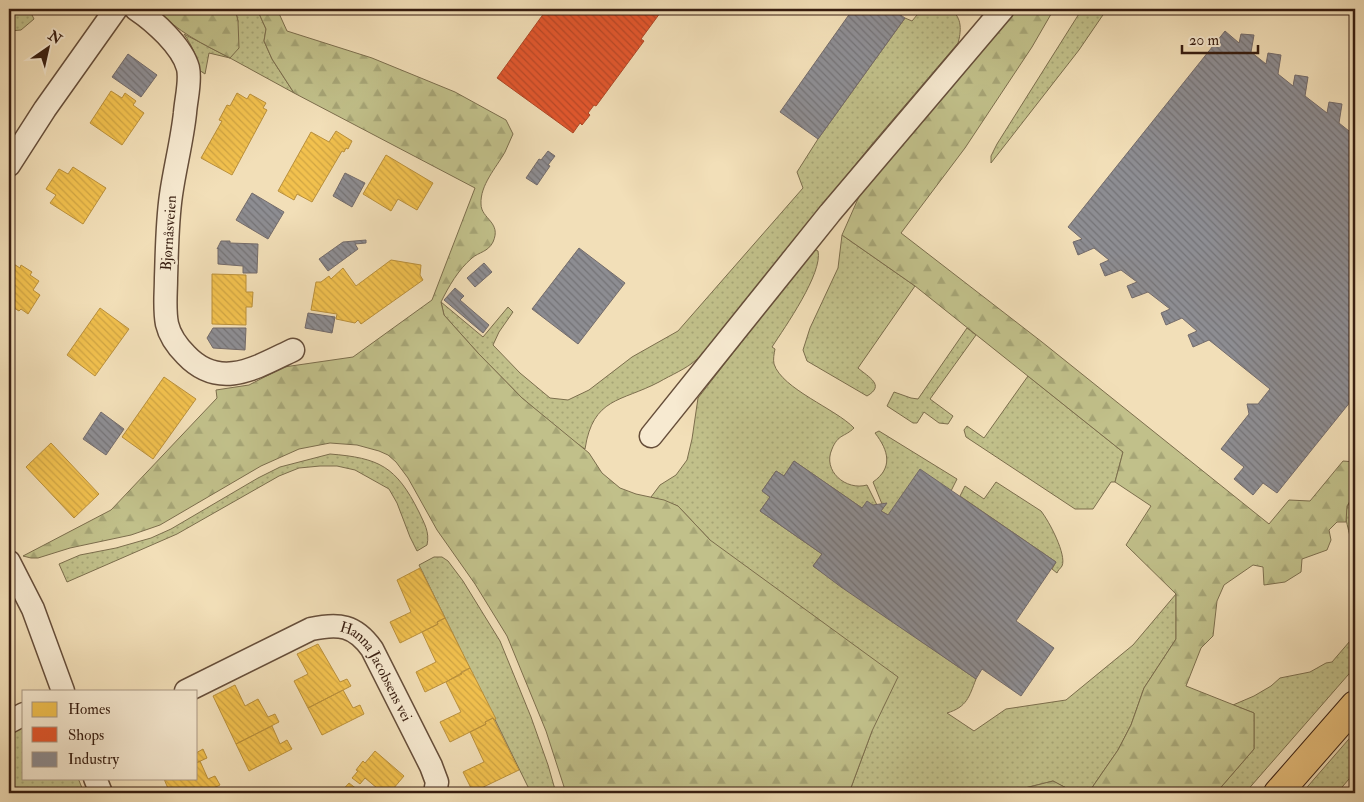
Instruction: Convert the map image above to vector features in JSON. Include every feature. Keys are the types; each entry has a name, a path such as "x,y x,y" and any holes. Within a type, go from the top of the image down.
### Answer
{"highway":[{"path":"1278,793 1355,705"}],"street":[{"path":"9,165 45,109 116,9"},
{"name":"Bjørnåsveien","path":"136,9 168,37 182,55 188,69 183,135 171,195 167,233 167,323 174,343 193,362 208,371 224,375 251,370 293,350"},
{"path":"651,436 830,213 1003,9"},
{"path":"9,562 33,609 64,690"},
{"name":"Hanna Jacobsens vei","path":"188,690 311,629 334,625 351,629 363,637 372,649 431,766 437,782 435,793"},
{"path":"9,722 22,715"},
{"path":"96,780 101,793"}],"green space":[{"path":"944,8 954,13 960,25 958,43 872,144 703,353 683,369 659,382 621,398 602,410 589,432 585,449 569,438 522,398 444,315 441,302 483,337 508,307 513,312 499,332 493,345 520,373 550,398 568,400 589,390 632,357 678,331 803,188 797,172 818,139 905,18 912,21 922,9"},
{"path":"9,9 29,9 34,19 21,30 9,31"},
{"path":"157,9 235,9 238,21 239,48 230,58 182,31"},
{"path":"235,9 257,9 266,29 264,41 272,59 294,93 230,58 238,21"},
{"path":"257,9 277,9 287,31 372,58 455,92 506,120 513,134 505,152 489,177 481,197 482,209 495,230 493,242 489,248 467,263 454,278 441,302 444,315 522,398 589,453 602,473 620,488 636,494 664,500 678,506 710,540 898,677 872,731 849,793 566,793 546,731 507,636 475,584 437,530 408,478 396,462 388,455 379,451 357,445 330,443 299,449 261,466 160,525 131,535 70,548 38,558 23,556 111,510 217,398 216,390 249,385 284,367 353,357 432,300 475,188 294,93 272,59 264,41 266,29"},
{"path":"1016,9 1054,9 1032,47 965,148 901,233 1042,342 1269,524 1289,500 1310,501 1343,461 1355,462 1355,493 1347,506 1346,522 1337,522 1329,530 1331,540 1327,550 1302,559 1301,572 1285,582 1264,585 1263,567 1253,565 1224,585 1217,601 1213,636 1201,648 1186,686 1254,713 1254,749 1216,793 1012,793 1053,781 1074,792 1089,792 1118,750 1131,725 1144,688 1176,639 1176,594 1126,545 1151,506 1115,482 1123,452 915,286 842,235 861,192 983,45"},
{"path":"1082,9 1107,9 1079,50 991,163 991,156 997,144"},
{"path":"184,34 230,58 209,53 205,74 199,70 194,51"},
{"path":"842,235 915,286 858,368 875,385 875,388 867,396 807,361 803,350 810,328 838,268"},
{"path":"814,249 818,251 815,272 794,314 772,347 775,349 774,364 787,382 835,413 854,428 839,438 834,444 830,465 833,472 844,482 851,485 867,485 877,505 862,508 794,461 784,476 776,471 762,491 770,497 760,511 822,554 813,566 976,679 969,696 963,704 954,711 947,713 974,731 1006,709 1066,700 1133,645 1176,594 1176,639 1144,688 1131,725 1118,750 1089,792 1074,792 1053,781 1012,793 849,793 872,731 710,540 678,506 651,497 660,485 676,475 687,460 698,398"},
{"path":"967,328 976,335 930,399 953,416 948,424 939,423 924,412 917,423 913,423 887,406 894,392 918,399"},
{"path":"1028,376 1123,452 1115,482 1111,482 1093,509 1075,509 966,437 964,430 967,426 984,438"},
{"path":"879,431 957,479 951,491 888,515 881,511 886,504 882,504 873,482 884,471 887,459 883,446 875,433"},
{"path":"330,454 361,458 374,462 394,474 411,496 423,520 427,532 427,545 417,551 397,503 389,489 355,470 337,466 299,468 279,476 177,534 67,582 59,564 80,555 116,548 151,538 171,529 280,467"},
{"path":"996,482 1041,511 1060,546 1063,561 1057,573 1052,569 1056,562 960,496 965,486 984,499"},
{"path":"1355,493 1355,541 1351,542 1346,512 1350,500"},
{"path":"434,557 442,557 448,561 463,581 500,641 531,717 556,793 531,793 419,565"},
{"path":"1355,629 1355,667 1245,793 1216,793 1254,749 1254,713 1233,705 1254,696 1280,678 1310,672 1326,663 1332,662 1350,641 1351,633"},
{"path":"22,726 22,780 79,780 84,793 9,793 9,733"},
{"path":"1355,732 1355,772 1337,793 1302,793"}],"building: Homes":[{"path":"111,91 122,98 125,93 136,101 133,105 144,113 122,145 90,123"},
{"path":"237,93 247,99 250,94 266,103 263,108 267,110 232,175 201,158 222,121 219,120 227,105 230,106"},
{"path":"336,131 352,141 348,149 346,148 344,152 342,151 312,202 297,194 294,200 278,191 311,132 329,142"},
{"path":"386,155 433,183 417,210 398,199 391,211 363,194"},
{"path":"73,167 106,188 83,224 50,203 56,195 46,189 59,169 68,174"},
{"path":"391,260 421,265 420,275 423,280 361,324 358,320 355,323 336,319 337,314 311,310 316,282 321,282 329,276 331,279 343,268 356,286"},
{"path":"9,261 20,268 21,265 32,272 30,275 39,281 33,290 40,295 28,314 21,309 19,311 9,305"},
{"path":"212,274 246,275 246,292 253,292 252,307 246,307 246,325 212,324"},
{"path":"100,308 129,329 95,376 67,355"},
{"path":"164,377 196,399 153,459 122,437"},
{"path":"51,443 99,494 74,518 26,467"},
{"path":"420,568 445,618 437,622 438,624 400,643 390,622 411,612 397,580"},
{"path":"445,618 470,668 461,672 462,674 425,692 416,672 436,662 422,632"},
{"path":"318,644 340,682 347,679 351,686 308,708 294,681 308,674 297,654"},
{"path":"470,668 496,719 494,720 493,718 485,722 486,724 450,742 440,722 461,712 446,682"},
{"path":"235,685 245,706 258,699 268,717 275,714 279,722 236,744 213,696"},
{"path":"343,690 353,708 360,705 364,714 322,735 308,708"},
{"path":"493,718 519,770 473,792 463,772 484,762 470,732"},
{"path":"272,726 280,744 287,740 292,749 249,771 236,744"},
{"path":"203,749 207,758 198,762 198,752"},
{"path":"375,751 404,776 393,789 391,788 386,793 383,793 365,778 360,784 352,778 363,761 365,763"},
{"path":"200,761 208,779 215,776 220,785 203,793 170,793 164,780 198,780 198,762"},
{"path":"349,783 362,793 340,793"}],"building: Shops":[{"path":"547,9 663,9 641,39 644,41 596,106 594,105 588,113 590,115 582,125 580,123 573,133 497,78"}],"building: Industry":[{"path":"853,9 892,9 905,18 818,139 780,112"},
{"path":"1225,31 1239,43 1241,34 1254,35 1251,52 1266,64 1268,53 1281,55 1278,74 1293,86 1295,75 1308,77 1305,96 1327,113 1329,102 1342,104 1339,123 1354,135 1355,127 1355,396 1277,493 1263,483 1253,495 1234,479 1244,467 1221,449 1249,414 1247,404 1258,404 1270,389 1209,340 1193,347 1188,335 1197,331 1182,318 1166,325 1161,313 1170,309 1148,292 1132,298 1127,286 1137,282 1121,270 1105,276 1100,264 1109,260 1094,248 1078,255 1073,242 1082,239 1068,227"},
{"path":"128,54 157,75 141,97 112,77"},
{"path":"548,151 555,156 537,185 526,178 539,159 541,160"},
{"path":"345,173 365,183 352,207 333,196"},
{"path":"252,193 284,212 268,239 236,220"},
{"path":"366,240 366,243 355,244 358,249 328,271 319,259 343,242"},
{"path":"221,241 258,244 257,273 243,273 243,266 218,264 217,249"},
{"path":"579,248 625,283 578,344 532,309"},
{"path":"484,263 492,272 475,287 467,278"},
{"path":"455,288 464,296 460,300 489,325 483,333 444,300"},
{"path":"308,313 335,317 332,333 305,328"},
{"path":"213,328 246,328 245,350 213,348 207,338"},
{"path":"9,355 14,359 9,371"},
{"path":"101,412 124,429 106,455 83,439"},
{"path":"794,461 862,508 867,501 873,505 887,503 881,511 888,515 920,469 1056,562 1016,621 1054,648 1021,696 982,669 976,679 813,566 822,554 760,511 770,497 762,491 776,471 784,476"}]}
